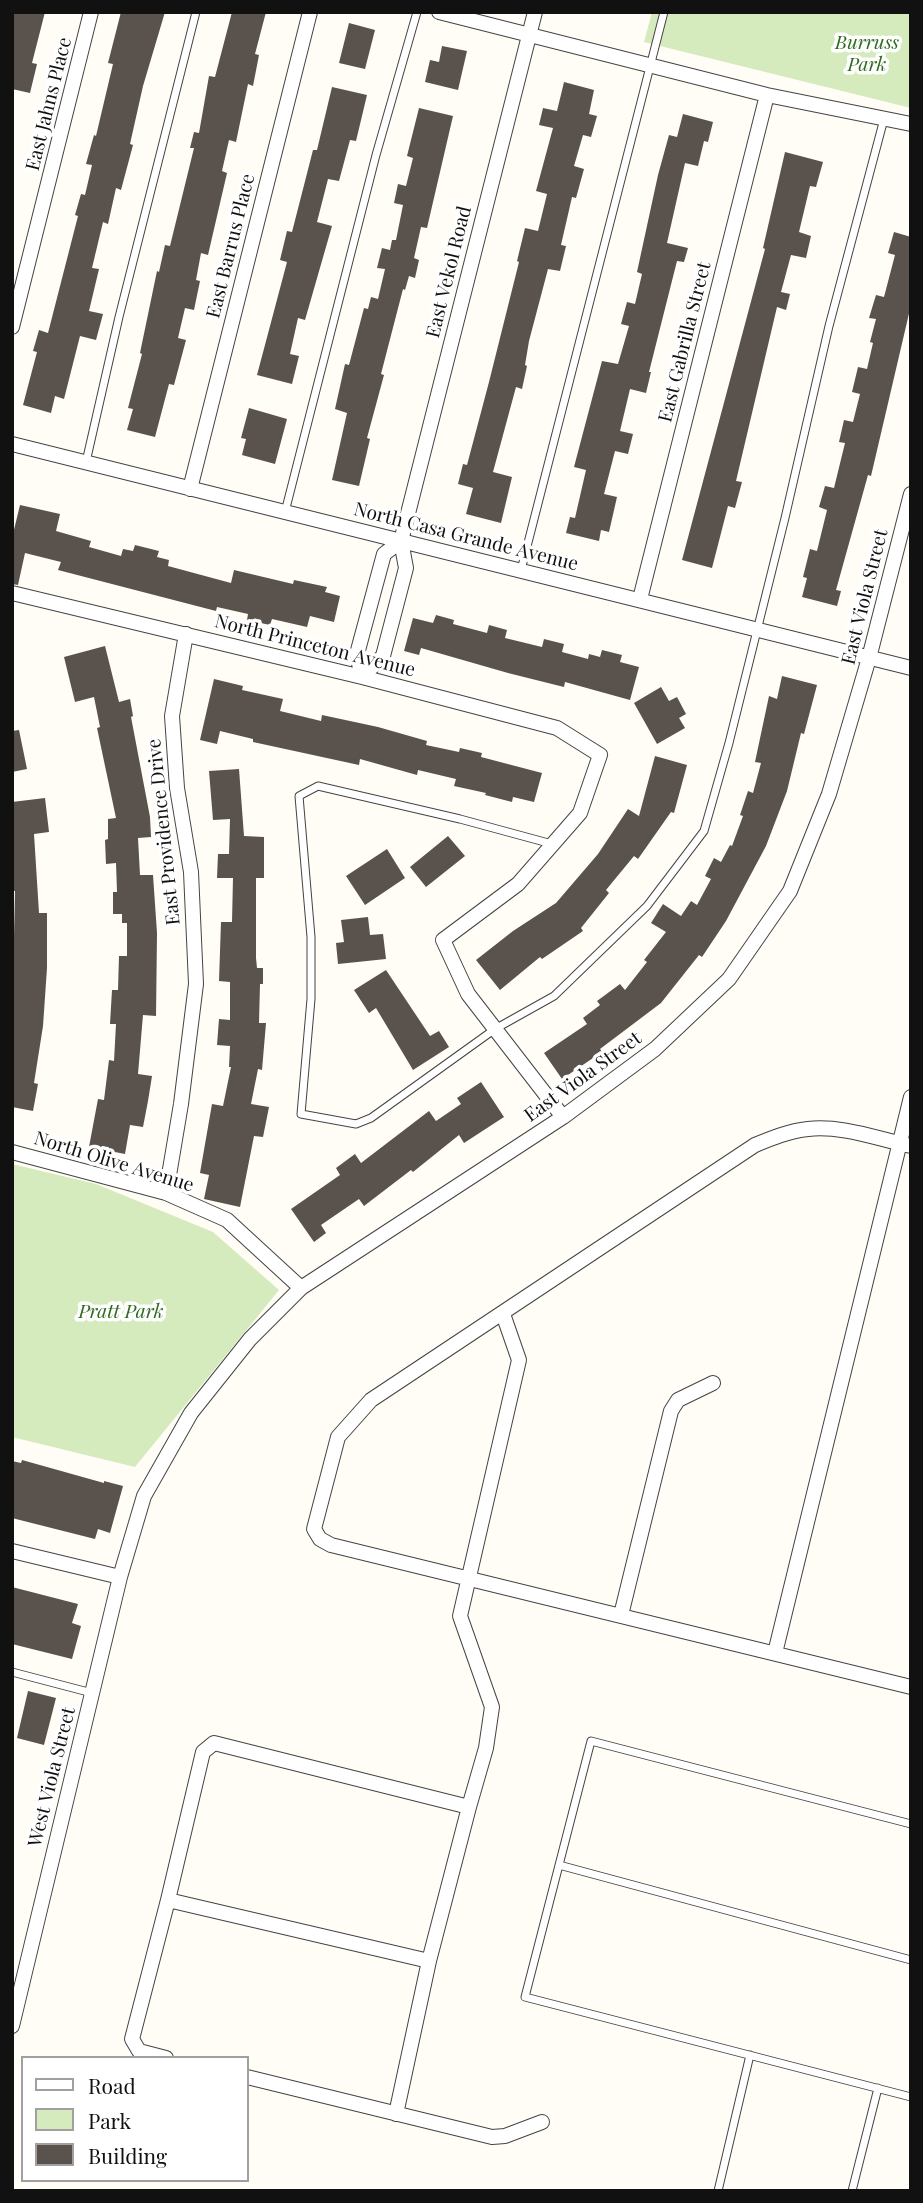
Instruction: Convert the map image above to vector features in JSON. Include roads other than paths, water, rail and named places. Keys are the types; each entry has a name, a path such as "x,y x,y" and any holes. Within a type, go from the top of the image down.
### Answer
{"street":[{"name":"East Jahns Place","path":"12,327 92,12"},
{"name":"East Barrus Place","path":"190,489 310,12"},
{"path":"439,12 767,94 911,124"},
{"name":"East Vekol Road","path":"362,677 383,656 406,568 401,541 535,12"},
{"name":"East Gabrilla Street","path":"640,599 767,94"},
{"name":"North Casa Grande Avenue","path":"12,444 911,668"},
{"name":"East Viola Street","path":"120,1577 144,1496 191,1413 250,1339 301,1288 563,1117 655,1049 729,979 790,891 830,794 869,658 911,494"},
{"name":"East Vekol Road","path":"362,677 357,654 384,554 401,541"},
{"name":"North Princeton Avenue","path":"12,593 362,677 556,728 600,755 580,813 552,844"},
{"name":"East Providence Drive","path":"166,1193 181,1104 196,984 191,872 177,788 172,716 186,634"},
{"path":"552,844 518,884 443,940 468,994 563,1117"},
{"path":"775,1653 863,1300 905,1145 911,1097"},
{"path":"905,1145 838,1130 808,1129 780,1135 755,1144 633,1223 503,1314 371,1400 338,1437 314,1529 320,1539 331,1545 911,1687"},
{"name":"North Olive Avenue","path":"12,1152 166,1193 228,1220 301,1288"},
{"path":"396,2114 429,1961 468,1807 486,1748 492,1707 460,1616 519,1360 503,1314"},
{"path":"621,1615 671,1412 678,1400 713,1383"},
{"path":"12,1551 120,1577"},
{"name":"West Viola Street","path":"12,2026 120,1577"},
{"path":"158,2056 139,2051 132,2039 203,1752 214,1743 468,1807"},
{"path":"168,1900 429,1961"},
{"path":"248,2077 492,2137 505,2136 542,2122"}],"lane":[{"path":"86,462 119,317 196,12"},
{"path":"285,512 376,155 418,12"},
{"path":"521,570 664,12"},
{"path":"552,844 460,819 318,786 299,796 311,937 311,986 301,1114 356,1124 371,1118 495,1029 554,996 647,906 704,831 757,629 829,326 885,118"},
{"path":"12,1672 92,1693"},
{"path":"911,1824 591,1741 525,1997 911,2097"},
{"path":"559,1865 911,1960"},
{"path":"718,2191 750,2055"},
{"path":"852,2191 878,2088"}],"park label":[{"name":"Burruss Park","path":"867,54"},
{"name":"Pratt Park","path":"121,1312"}]}
